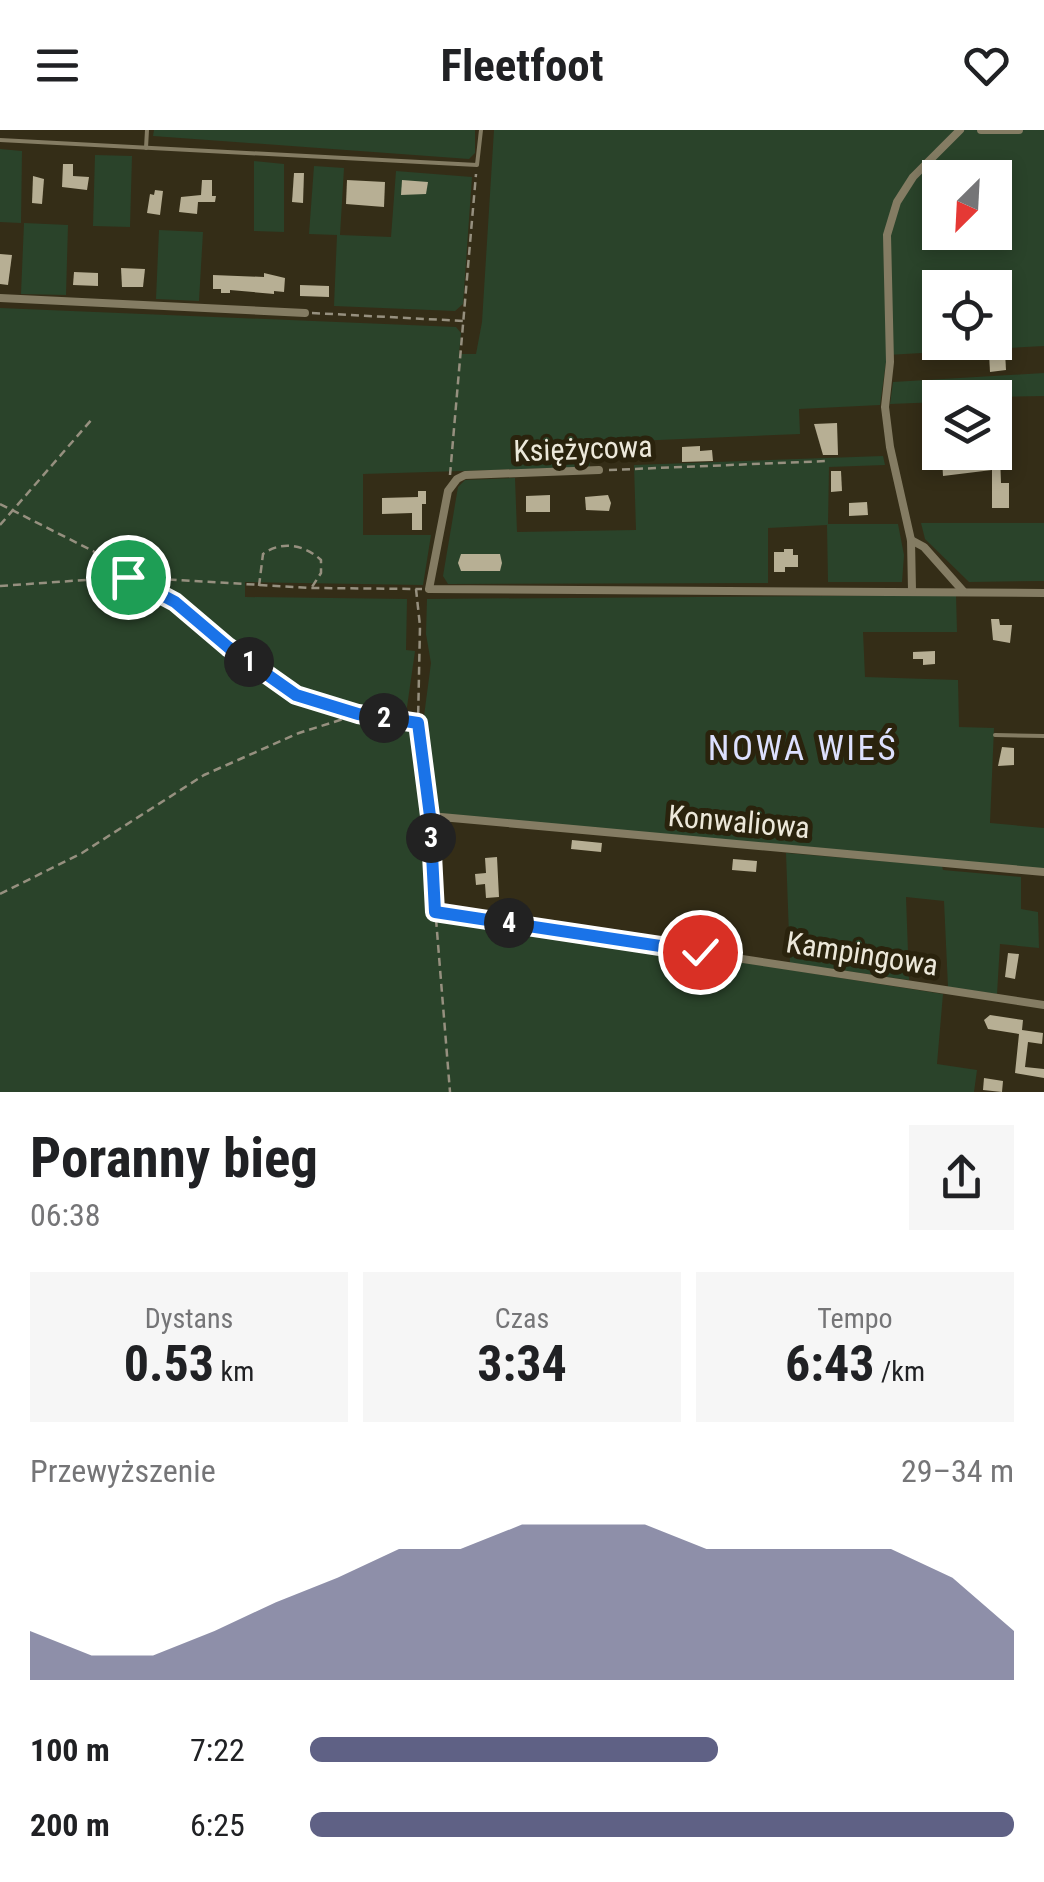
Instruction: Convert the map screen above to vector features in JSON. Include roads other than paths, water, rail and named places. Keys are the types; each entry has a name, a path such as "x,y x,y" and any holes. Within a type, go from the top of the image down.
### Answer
{"street":[{"path":"960,130 913,177 897,202 887,235 890,362 885,407 911,540 912,590 1044,593"},
{"path":"981,130 1019,130"},
{"path":"0,298 305,313"},
{"name":"Księżycowa","path":"599,470 457,478 448,491 429,589 912,590"},
{"path":"911,540 924,547 963,591"},
{"name":"Konwaliowa","path":"430,816 1044,872"},
{"name":"Kampingowa","path":"435,912 1044,1005"}],"lane":[{"path":"146,148 147,130"},
{"path":"0,140 477,165 481,130"},
{"path":"995,734 1044,736"}],"district":[{"name":"NOWA WIEŚ","path":"803,748"}]}
